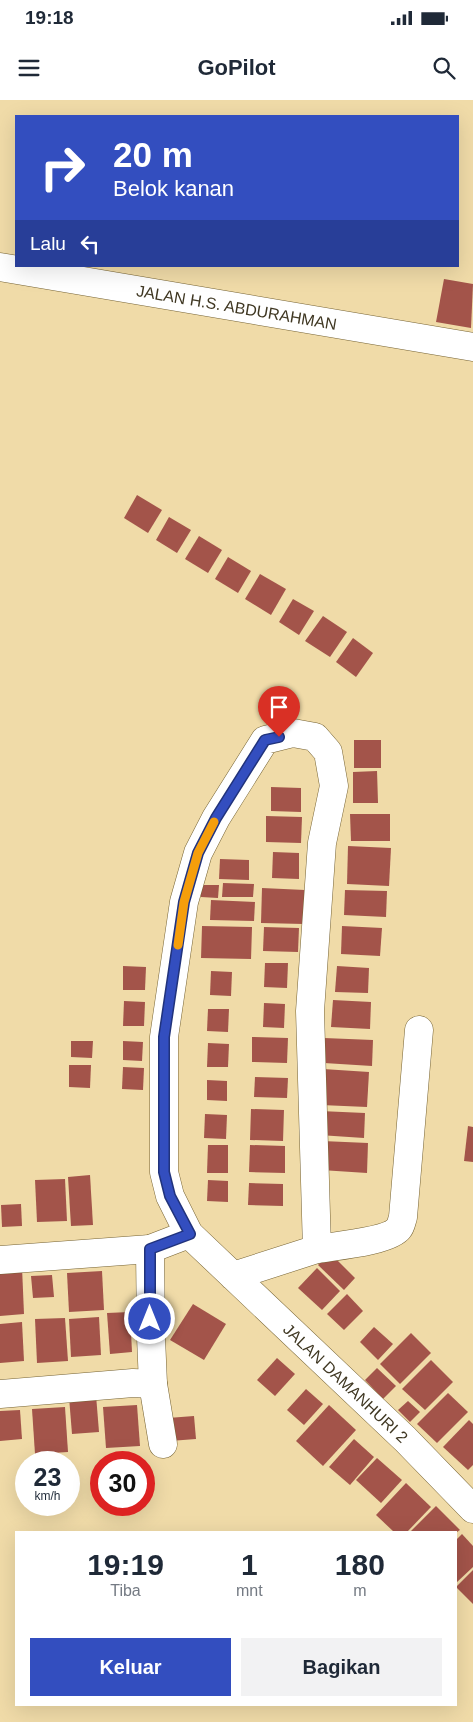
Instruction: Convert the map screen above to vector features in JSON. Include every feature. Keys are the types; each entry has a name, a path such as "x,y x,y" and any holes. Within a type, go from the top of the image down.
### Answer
{"street":[{"name":"JALAN H.S. ABDURAHMAN","path":"0,267 473,347"},
{"name":"JALAN DAMANHURI 2","path":"317,1249 310,1011 322,843 334,786 328,752 315,737 293,733 265,740 216,818 198,853 184,902 164,1037 164,1172 170,1196 190,1234 405,1439 473,1509"},
{"path":"225,1268 317,1249 379,1239 392,1234 399,1228 403,1217 419,1030"},
{"path":"0,1260 150,1249 190,1234"},
{"path":"150,1249 150,1337 153,1384 163,1444"},
{"path":"0,1394 133,1383 153,1384"}],"building":[{"path":"444,279 473,284 471,328 436,322"},
{"path":"137,495 162,510 148,533 124,518"},
{"path":"169,517 191,530 177,553 156,540"},
{"path":"199,536 222,550 208,573 185,559"},
{"path":"228,557 251,571 238,593 215,579"},
{"path":"260,574 286,589 271,615 245,599"},
{"path":"293,599 314,611 299,635 279,622"},
{"path":"323,616 347,632 330,657 305,641"},
{"path":"353,638 373,653 356,677 336,662"},
{"path":"354,740 381,740 381,768 354,768"},
{"path":"377,771 378,803 353,803 353,772"},
{"path":"271,787 301,788 301,812 271,811"},
{"path":"350,814 390,814 390,841 351,841"},
{"path":"266,816 302,817 301,843 266,842"},
{"path":"348,846 391,848 389,886 347,884"},
{"path":"273,852 299,853 299,879 272,878"},
{"path":"220,859 249,860 249,880 219,879"},
{"path":"223,883 254,884 253,897 222,897"},
{"path":"201,885 219,885 218,898 201,897"},
{"path":"262,888 305,890 304,924 261,923"},
{"path":"345,890 387,891 386,917 344,915"},
{"path":"211,900 255,902 254,921 210,920"},
{"path":"202,926 252,927 251,959 201,958"},
{"path":"342,926 382,928 380,956 341,954"},
{"path":"264,927 299,928 298,952 263,951"},
{"path":"265,963 288,963 287,988 264,987"},
{"path":"123,966 146,967 145,990 123,990"},
{"path":"337,966 369,968 368,993 335,992"},
{"path":"211,971 232,972 231,996 210,995"},
{"path":"333,1000 371,1002 370,1029 331,1027"},
{"path":"124,1001 145,1002 144,1026 123,1026"},
{"path":"264,1003 285,1004 284,1028 263,1027"},
{"path":"208,1009 229,1009 228,1032 207,1031"},
{"path":"252,1037 288,1038 287,1063 252,1062"},
{"path":"324,1038 373,1040 372,1066 324,1063"},
{"path":"71,1041 93,1041 92,1058 71,1057"},
{"path":"123,1041 143,1042 142,1061 123,1060"},
{"path":"208,1043 229,1044 228,1067 207,1067"},
{"path":"69,1065 91,1065 90,1088 69,1087"},
{"path":"123,1067 144,1068 143,1090 122,1089"},
{"path":"323,1069 369,1072 367,1107 321,1105"},
{"path":"255,1077 288,1078 287,1098 254,1097"},
{"path":"207,1080 227,1081 227,1101 207,1100"},
{"path":"251,1109 284,1110 283,1141 250,1140"},
{"path":"320,1111 365,1113 364,1138 319,1135"},
{"path":"205,1114 227,1115 226,1139 204,1138"},
{"path":"468,1126 473,1127 473,1162 464,1161"},
{"path":"322,1141 368,1143 367,1173 321,1170"},
{"path":"208,1145 228,1145 228,1173 207,1173"},
{"path":"250,1145 285,1146 285,1173 249,1172"},
{"path":"90,1175 93,1225 71,1226 68,1177"},
{"path":"65,1179 67,1221 37,1222 35,1180"},
{"path":"208,1180 228,1181 228,1202 207,1201"},
{"path":"249,1183 283,1184 283,1206 248,1205"},
{"path":"21,1204 22,1226 2,1227 1,1205"},
{"path":"330,1253 355,1278 344,1290 318,1265"},
{"path":"22,1267 24,1314 0,1316 0,1268"},
{"path":"317,1268 340,1291 322,1310 298,1288"},
{"path":"102,1271 104,1310 69,1312 67,1273"},
{"path":"52,1275 54,1297 33,1298 31,1276"},
{"path":"347,1294 363,1311 344,1330 327,1314"},
{"path":"193,1304 226,1324 204,1360 170,1340"},
{"path":"130,1312 132,1352 110,1354 107,1313"},
{"path":"99,1317 101,1355 71,1357 69,1319"},
{"path":"65,1318 68,1361 37,1363 35,1319"},
{"path":"22,1322 24,1361 0,1363 0,1324"},
{"path":"374,1327 393,1344 378,1360 360,1342"},
{"path":"411,1333 431,1353 400,1384 380,1364"},
{"path":"277,1358 295,1374 275,1396 257,1380"},
{"path":"431,1360 453,1382 425,1410 402,1389"},
{"path":"377,1368 396,1386 383,1399 365,1380"},
{"path":"306,1389 323,1404 304,1425 287,1410"},
{"path":"448,1393 468,1412 437,1443 417,1424"},
{"path":"96,1395 99,1432 72,1434 69,1397"},
{"path":"408,1401 420,1412 410,1422 398,1410"},
{"path":"137,1405 140,1446 106,1448 103,1407"},
{"path":"329,1405 356,1430 323,1466 296,1441"},
{"path":"65,1407 68,1451 35,1451 32,1409"},
{"path":"20,1410 22,1439 0,1441 0,1411"},
{"path":"194,1416 196,1439 170,1441 168,1418"},
{"path":"469,1420 473,1424 473,1465 468,1470 443,1447"},
{"path":"354,1439 374,1457 350,1485 329,1467"},
{"path":"377,1458 402,1480 381,1503 356,1480"},
{"path":"406,1483 431,1507 408,1531 393,1531 376,1515"},
{"path":"436,1506 460,1530 457,1532 411,1531"},
{"path":"462,1534 473,1546 473,1567 457,1582 457,1539"},
{"path":"473,1570 473,1604 457,1588"}],"slow traffic":[{"path":"178,945 184,902 198,853 214,822"}],"route":[{"path":"150,1319 150,1249 190,1234 170,1196 164,1172 164,1037 184,902 198,853 216,818 265,740 279,737"}]}
